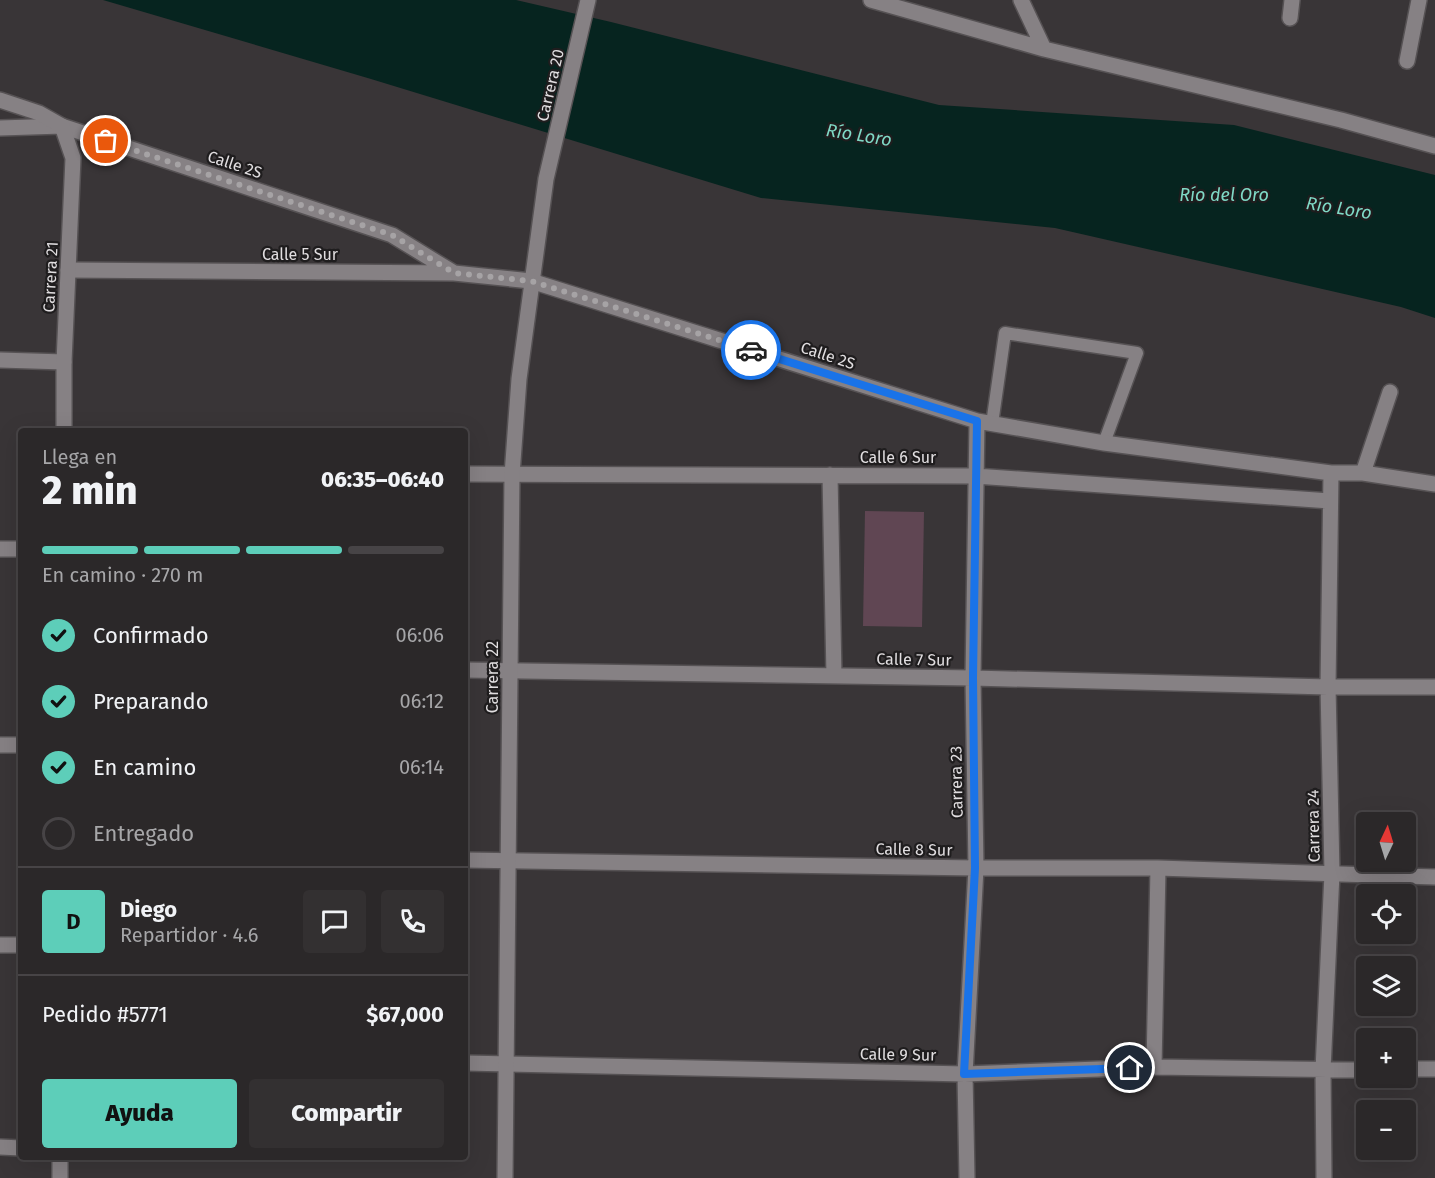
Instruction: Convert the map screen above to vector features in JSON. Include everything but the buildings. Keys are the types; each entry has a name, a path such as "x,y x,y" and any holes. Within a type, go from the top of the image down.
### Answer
{"street":[{"name":"Carrera 20","path":"546,179 588,0"},
{"path":"871,0 1044,50 1341,120 1435,146"},
{"path":"1021,0 1044,50"},
{"path":"1290,18 1293,0"},
{"path":"1407,61 1419,0"},
{"name":"Calle 2S","path":"0,100 39,113 62,126 392,235 454,273"},
{"path":"0,128 62,126"},
{"name":"Carrera 21","path":"62,126 73,158 64,362 64,428"},
{"name":"Carrera 22","path":"506,1178 512,475 519,379 546,179"},
{"name":"Calle 5 Sur","path":"68,270 454,273 531,281"},
{"name":"Calle 2S","path":"531,281 985,423 1104,443 1331,473"},
{"path":"0,360 64,362"},
{"path":"1364,473 1390,392"},
{"name":"Carrera 23","path":"967,1178 964,1074 975,868 973,678 975,476 985,423"},
{"path":"1331,473 1364,473 1435,484"},
{"name":"Carrera 24","path":"1324,1178 1323,1070 1332,873 1328,687 1331,473"},
{"name":"Calle 6 Sur","path":"468,474 975,476 1330,501"},
{"path":"830,475 834,676"},
{"path":"0,549 18,549"},
{"name":"Calle 7 Sur","path":"468,670 973,678 1328,687 1435,687"},
{"path":"0,745 18,745"},
{"name":"Calle 8 Sur","path":"468,860 975,868 1158,868 1435,877"},
{"path":"1154,1067 1158,868"},
{"path":"0,945 18,945"},
{"name":"Calle 9 Sur","path":"468,1063 964,1074 1154,1067 1356,1070"},
{"path":"1416,1069 1435,1069"},
{"path":"0,1147 18,1148"},
{"path":"60,1160 60,1178"}],"lane":[{"path":"985,423 1005,333 1137,353 1104,443"}],"shaded area":[{"path":"865,511 924,512 922,627 863,626"}],"water":[{"name":"Río del Oro","path":"103,0 516,0 939,105 1234,125 1435,175 1435,318 1401,307 1055,228 761,198"}],"way so far":[{"path":"106,141 392,235 454,273 531,281 751,350"}],"route":[{"path":"751,350 977,421 973,678 975,868 964,1074 1130,1068"}],"water label":[{"name":"Río Loro","path":"859,135"},
{"name":"Río Loro","path":"1339,208"}]}
